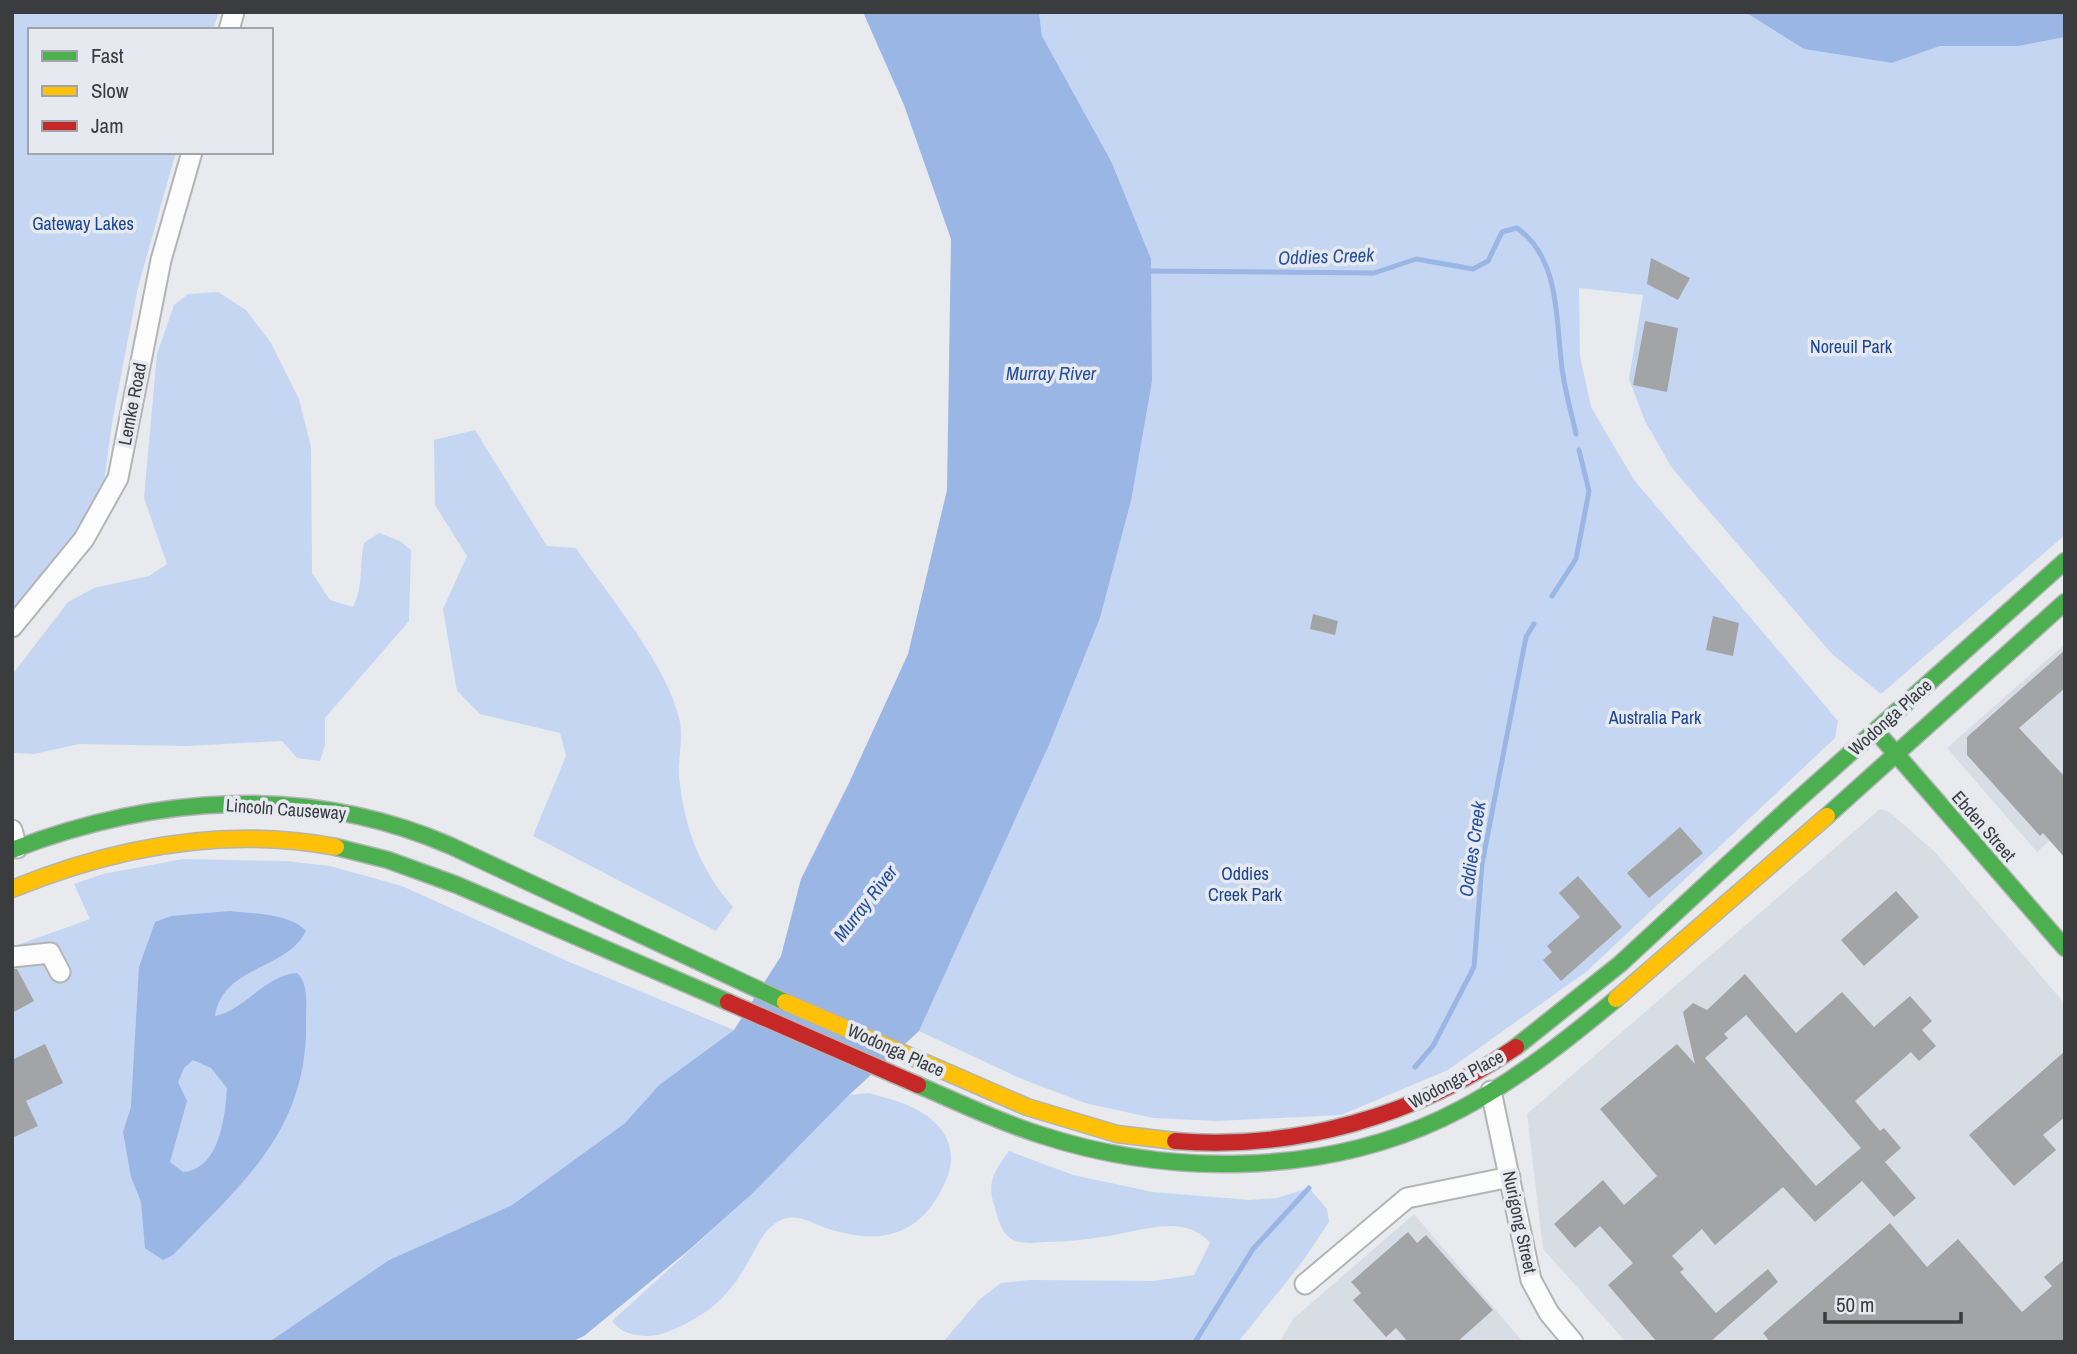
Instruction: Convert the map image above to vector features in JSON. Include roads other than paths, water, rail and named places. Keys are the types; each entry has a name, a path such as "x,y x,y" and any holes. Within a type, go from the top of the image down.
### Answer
{"main road":[{"name":"Wodonga Place","path":"701,964 1027,1107 1117,1134 1150,1139 1257,1141 1362,1123 1409,1106 1455,1083 1535,1035 1646,939 1875,729 2065,561"},
{"name":"Wodonga Place","path":"693,986 921,1086 1040,1135 1079,1147 1149,1160 1203,1166 1304,1160 1347,1151 1413,1131 1451,1114 1491,1091 1590,1022 2065,602"},
{"name":"Ebden Street","path":"1875,729 2065,948"},
{"name":"Lincoln Causeway","path":"20,856 105,820 169,809 218,804 285,805 353,813 412,830 701,964"},
{"name":"Lincoln Causeway","path":"20,856 107,856 215,839 283,841 355,852 404,866 693,986"},
{"name":"Lincoln Causeway","path":"12,889 20,856"}],"street":[{"name":"Lemke Road","path":"12,627 84,539 118,478 160,260 191,154"},
{"path":"12,957 50,953 60,972"},
{"name":"Nurigong Street","path":"1491,1091 1531,1280 1549,1313 1573,1342"},
{"path":"1305,1284 1407,1198 1510,1177"}],"water":[{"name":"Murray River","path":"863,12 1039,12 1042,36 1111,161 1151,259 1152,381 1131,501 1100,618 1049,745 919,1031 849,1095 753,1193 689,1250 584,1336 571,1342 269,1342 389,1260 512,1205 625,1123 659,1085 734,1030 781,956 801,879 849,783 908,654 947,490 951,239 904,105"},
{"path":"1745,12 2065,12 2065,37 2019,46 1940,46 1892,63 1804,49"},
{"path":"230,911 270,915 299,925 306,931 297,944 230,987 220,999 215,1016 236,1007 275,980 297,973 305,988 306,1007 304,1058 296,1092 284,1123 247,1178 173,1255 163,1260 145,1248 141,1202 131,1177 123,1132 131,1107 139,967 155,922 171,916","holes":["193,1060 211,1068 227,1088 222,1127 213,1152 205,1162 195,1169 183,1172 170,1162 187,1101 178,1082 184,1068"]}],"waterway":[{"name":"Oddies Creek","path":"1146,271 1374,273 1416,259 1473,269 1488,261 1502,232 1517,228 1532,242 1550,276 1563,375 1576,434"},
{"name":"Oddies Creek","path":"1552,596 1576,559 1589,491 1579,450"},
{"name":"Oddies Creek","path":"1415,1067 1433,1046 1474,967 1482,864 1526,637 1534,624"},
{"name":"Oddies Creek","path":"1195,1342 1253,1249 1309,1188"}],"park label":[{"name":"Gateway Lakes","path":"83,223"},
{"name":"Noreuil Park","path":"1851,346"},
{"name":"Australia Park","path":"1655,717"},
{"name":"Oddies Creek Park","path":"1245,883"}]}
